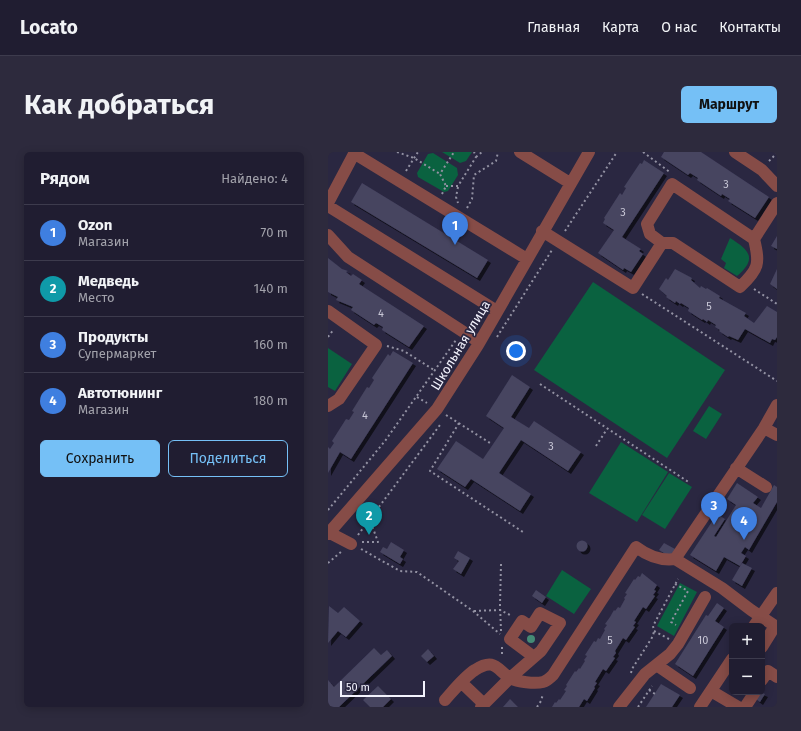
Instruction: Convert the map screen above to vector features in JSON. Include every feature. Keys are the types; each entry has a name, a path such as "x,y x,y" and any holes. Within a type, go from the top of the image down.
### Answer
{"street":[{"path":"520,152 570,183"},
{"name":"Школьная улица","path":"328,533 437,409 479,342 589,152"},
{"path":"735,152 762,170 777,186"},
{"path":"497,311 328,204 355,153 527,259"},
{"path":"672,184 754,239 758,255 754,273 740,287 673,243 662,243 650,234 647,224 672,184"},
{"path":"754,239 777,203"},
{"path":"542,231 633,288 662,243"},
{"path":"328,235 348,257 479,342"},
{"path":"328,311 376,345 339,399 328,406"},
{"path":"675,559 764,428 777,404"},
{"path":"764,428 777,435"},
{"path":"736,468 766,487"},
{"path":"328,533 355,543"},
{"path":"445,700 475,670 488,665 493,665 506,674 536,683 545,682 553,675 636,547 644,553 663,560 675,559 722,588 757,621 776,625 765,642"},
{"path":"757,621 777,593"},
{"path":"619,707 646,674 660,668 678,644 705,597"},
{"path":"462,683 482,706 506,674 534,657"},
{"path":"700,707 729,664"},
{"path":"660,668 690,688"},
{"path":"711,691 738,707"},
{"path":"745,707 752,695"}],"path":[{"path":"397,152 414,158 440,174 446,186"},
{"path":"400,181 418,152"},
{"path":"440,174 454,152"},
{"path":"474,152 476,157"},
{"path":"459,206 456,196 458,186 476,157 482,152"},
{"path":"463,211 467,208 472,199 474,175 496,162 498,152"},
{"path":"643,152 670,171 672,184"},
{"path":"772,158 777,153"},
{"path":"446,186 458,186"},
{"path":"436,204 446,186"},
{"path":"745,282 777,304"},
{"path":"633,288 777,381"},
{"path":"328,510 385,441 417,397 461,331"},
{"path":"376,345 392,347 404,351 434,370"},
{"path":"540,384 690,483"},
{"path":"417,397 430,404"},
{"path":"440,411 490,443"},
{"path":"459,423 430,471 523,532"},
{"path":"596,446 607,429"},
{"path":"355,543 378,542 370,520"},
{"path":"355,543 400,571 417,572 473,611 501,634 501,564"},
{"path":"678,579 653,626 654,631 678,644"},
{"path":"676,584 688,591 671,622 686,630"},
{"path":"473,611 500,610"},
{"path":"501,641 506,674"},
{"path":"638,707 660,668"}],"green space":[{"path":"442,152 472,152 466,161 460,163"},
{"path":"433,153 457,168 458,175 448,191 444,192 418,177 417,173 428,154"},
{"path":"730,238 742,246 749,259 744,270 737,276 724,268 726,263 721,259"},
{"path":"593,282 725,370 667,458 534,370"},
{"path":"328,348 352,364 335,391 328,387"},
{"path":"709,406 722,414 706,439 693,431"},
{"path":"621,442 668,472 637,522 589,493"},
{"path":"669,473 692,487 665,529 642,515"},
{"path":"562,570 591,589 574,614 546,596"},
{"path":"680,583 697,592 674,636 657,626"}],"building":[{"path":"664,152 701,152 769,197 755,218 728,201 730,199 722,194 721,196 697,180 698,178 690,173 688,175 661,157"},
{"path":"644,160 664,173 622,237 641,249 639,251 643,254 631,272 624,268 623,270 598,253 614,230 603,223 604,218 620,193 622,195 626,188 624,187 640,163 642,164"},
{"path":"362,183 488,260 477,278 351,202"},
{"path":"777,236 777,249 771,246"},
{"path":"328,258 342,269 348,271 346,272 351,276 353,274 362,280 359,284 424,326 409,347 382,330 383,327 376,323 374,325 351,310 353,307 336,300 338,297 328,292"},
{"path":"675,269 692,278 691,280 700,288 701,286 706,289 707,288 720,296 719,298 746,313 744,316 754,323 767,306 777,312 777,337 775,340 772,339 770,343 745,329 738,340 729,336 728,337 715,327 716,325 708,320 707,322 703,319 702,320 688,311 689,308 676,301 675,303 666,297 667,296 659,289 666,278 668,280"},
{"path":"777,269 777,289 770,284"},
{"path":"393,351 413,363 351,459 340,452 328,473 328,447 330,449 334,443 332,441 346,419 349,420 354,412 352,411 367,387 369,388 374,380 372,378 388,354 390,356"},
{"path":"512,375 530,387 511,417 529,428 534,421 581,452 568,471 521,440 499,473 531,494 520,511 471,479 465,487 437,469 456,441 483,459 504,428 486,416"},
{"path":"737,483 758,497 753,503 761,508 774,485 777,487 777,502 749,550 745,547 741,553 746,556 740,566 724,557 716,571 690,555 717,514 725,519 714,536 716,537 736,505 727,499"},
{"path":"580,541 584,541 586,542 586,550 580,551 577,548 577,544"},
{"path":"391,542 404,550 400,557 403,559 400,564 380,552 383,547 387,549"},
{"path":"664,543 675,549 670,557 659,550"},
{"path":"458,551 470,558 461,574 453,569 459,561 454,558"},
{"path":"742,563 752,568 742,586 732,580"},
{"path":"642,573 657,585 654,590 656,591 653,595 655,596 646,609 643,607 634,621 636,622 633,626 635,627 626,640 623,638 615,651 616,653 613,657 615,658 606,671 603,669 595,682 597,683 594,687 595,688 587,701 584,699 579,707 552,707 555,702 556,703 559,699 560,700 566,691 564,690 567,686 566,685 575,671 576,672 579,668 580,669 587,656 585,655 594,641 596,642 598,638 600,639 607,625 605,624 614,610 615,611 618,607 620,608 627,594 625,593 634,579 635,580 638,576 640,577"},
{"path":"536,590 546,597 542,603 532,596"},
{"path":"717,603 724,608 715,621 724,627 693,676 675,664 706,615 708,616"},
{"path":"329,606 338,613 344,607 360,621 346,637 338,631 328,643"},
{"path":"374,648 381,655 387,650 392,656 339,707 328,707 328,680 334,687"},
{"path":"428,649 434,656 427,662 421,656"},
{"path":"661,684 680,695 672,707 646,707"},
{"path":"378,686 391,699 383,707 370,707 363,700"},
{"path":"758,695 764,695 760,702 756,699"},
{"path":"510,699 518,707 503,707"}],"place":[{"name":"Ozon","path":"455,245"},
{"name":"Продукты","path":"714,525"},
{"name":"Медведь","path":"369,535"},
{"name":"Автотюнинг","path":"744,540"}]}
